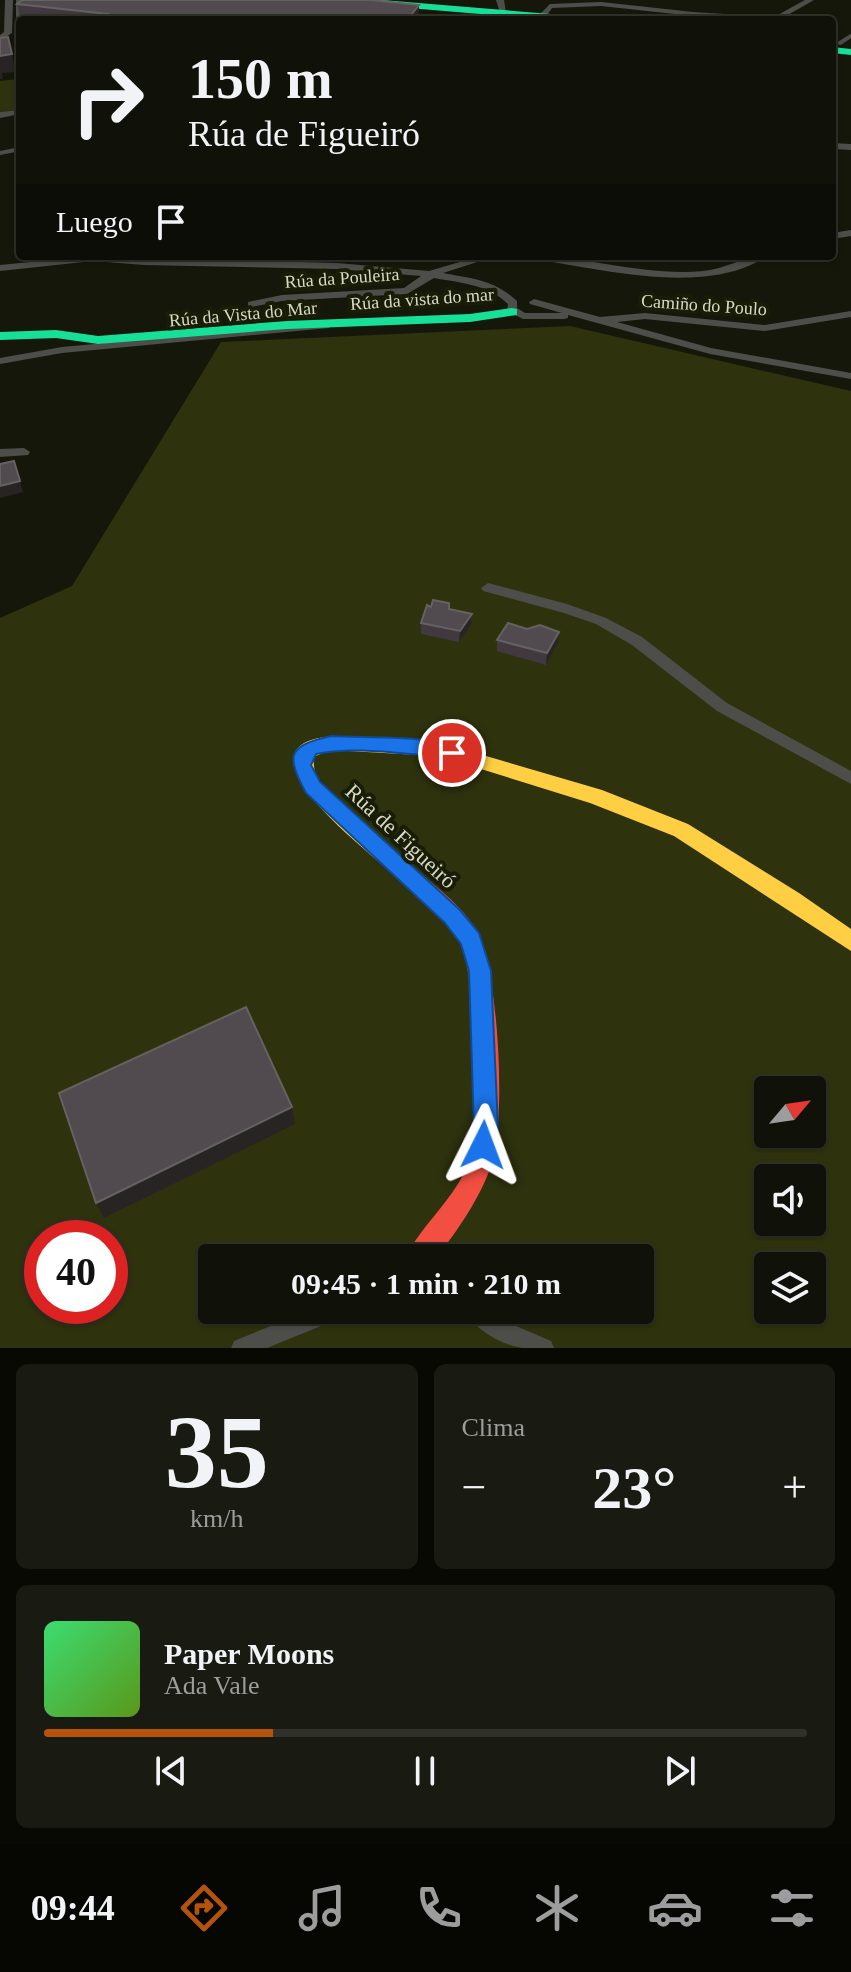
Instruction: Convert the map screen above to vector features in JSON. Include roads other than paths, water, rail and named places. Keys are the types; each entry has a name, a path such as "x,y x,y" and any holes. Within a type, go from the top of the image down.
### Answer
{"street":[{"path":"0,39 8,33 9,0"},
{"path":"639,9 646,0"},
{"path":"781,0 788,15"},
{"path":"785,16 810,0"},
{"path":"328,2 357,1 521,16"},
{"path":"536,16 554,6 601,4 734,16"},
{"name":"Rúa da Pouleira","path":"0,268 80,260"},
{"name":"Rúa da Pouleira","path":"175,260 325,264 430,274 491,287 518,310"},
{"path":"430,274 477,260"},
{"path":"562,260 658,274 703,274 752,260"},
{"name":"Rúa da Pouleira","path":"252,304 282,298 407,291 430,274"},
{"path":"518,310 539,309 534,302"},
{"path":"518,310 534,302 710,351 851,376"},
{"path":"518,310 596,318"},
{"name":"Rúa da vista do mar","path":"333,325 470,318 518,310"},
{"name":"Camiño do Poulo","path":"596,318 645,316 765,328 851,314"},
{"name":"Rúa da Vista do Mar","path":"0,336 73,342 287,325 333,325"},
{"name":"Rúa da Vista do Mar","path":"0,361 73,342"},
{"path":"0,453 24,452"},
{"path":"488,588 601,621 637,641 722,707 851,778"},
{"name":"Rúa de Figueiró","path":"436,1244 481,1162 486,1128 480,971 471,940 453,917 313,788 302,765 303,755 310,748 331,743 452,753 595,796 681,830 792,899 851,941"},
{"path":"241,1348 301,1324"},
{"path":"488,1324 544,1348"}],"lane":[{"path":"18,0 18,16"}]}
